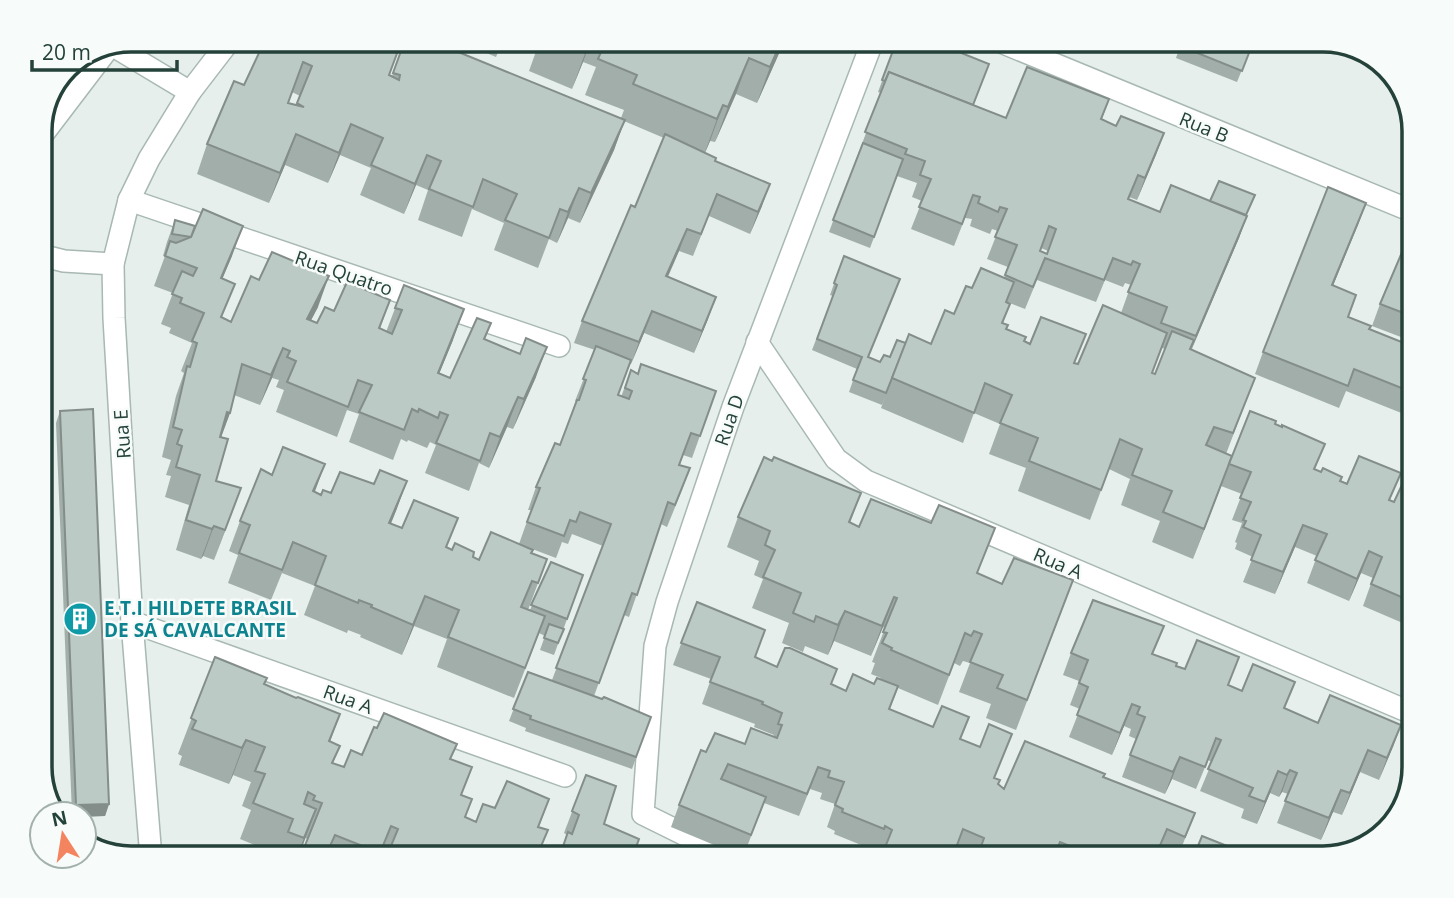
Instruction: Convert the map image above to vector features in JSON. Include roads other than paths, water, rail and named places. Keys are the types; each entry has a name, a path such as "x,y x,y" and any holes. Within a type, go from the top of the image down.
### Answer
{"street":[{"name":"Rua E","path":"150,846 132,622 113,264 129,200 149,159 190,92 221,52"},
{"name":"Rua D","path":"708,846 643,814 654,646 733,407 868,52"},
{"name":"Rua B","path":"1025,52 1401,207"},
{"path":"124,53 190,92"},
{"path":"54,120 100,60"},
{"name":"Rua Quatro","path":"129,200 559,346"},
{"path":"53,258 113,264"},
{"name":"Rua A","path":"757,342 836,459 866,481 1402,709"},
{"name":"Rua A","path":"132,622 565,776"}],"place":[{"name":"E.T.I HILDETE BRASIL DE SÁ CAVALCANTE","path":"80,619"}]}
